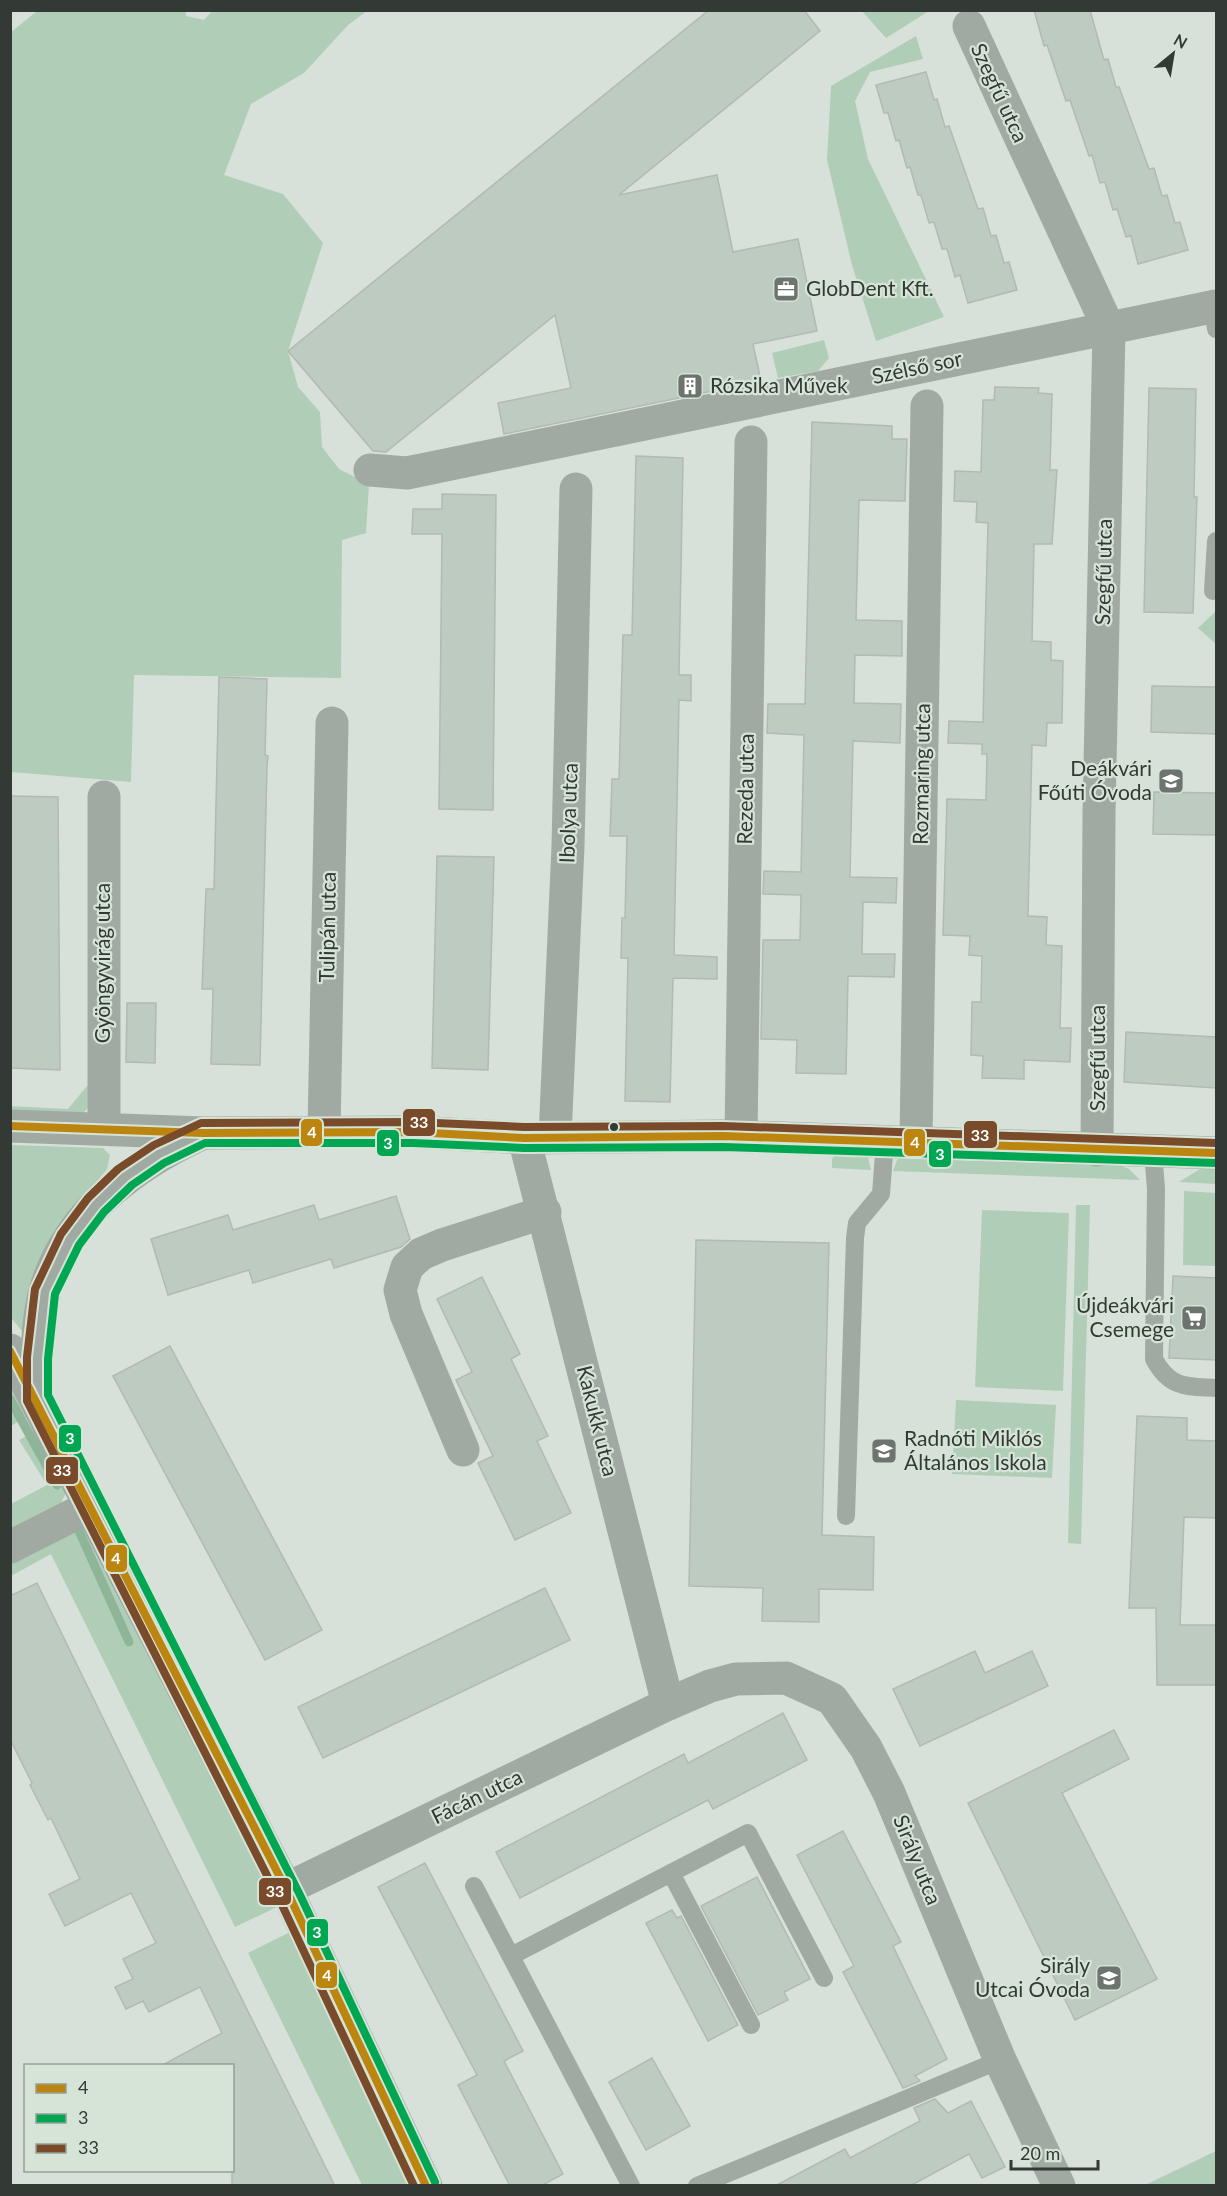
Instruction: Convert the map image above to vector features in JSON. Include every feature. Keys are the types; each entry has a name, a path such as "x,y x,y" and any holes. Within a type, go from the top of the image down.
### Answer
{"street":[{"name":"Szegfű utca","path":"969,18 1109,329 1099,814 1097,1150"},
{"name":"Szélső sor","path":"370,470 407,473 1109,329 1215,314"},
{"name":"Rozmaring utca","path":"900,1141 927,406"},
{"name":"Rezeda utca","path":"741,1136 751,442"},
{"name":"Ibolya utca","path":"540,1137 568,846 576,489"},
{"name":"Tulipán utca","path":"324,1131 332,723"},
{"name":"Gyöngyvirág utca","path":"104,797 104,1128"},
{"path":"10,1126 203,1133 324,1131 540,1137 741,1136 1216,1153"},
{"path":"37,1398 37,1358 45,1291 70,1239 96,1205 125,1177 159,1154 203,1133"},
{"name":"Kakukk utca","path":"540,1137 545,1212 668,1704"},
{"path":"463,1450 406,1314 400,1290 407,1267 421,1254 442,1245 545,1212"},
{"path":"10,1350 37,1398 286,1890 426,2186"},
{"path":"10,1547 91,1506"},
{"name":"Sirály utca","path":"668,1704 710,1686 736,1679 786,1678 832,1699 866,1748 889,1793 1000,2060 1059,2186"},
{"name":"Fácán utca","path":"286,1890 668,1704"}],"lane":[{"path":"1213,591 1216,541"},
{"path":"846,1516 857,1223 881,1194 900,1141"},
{"path":"1153,1151 1156,1189 1154,1359 1168,1379 1177,1384 1216,1388"},
{"path":"511,1956 748,1833 824,1978"},
{"path":"671,1873 751,2025"},
{"path":"474,1886 631,2186"},
{"path":"697,2186 1000,2060"}],"green space":[{"path":"37,11 186,11 186,16 204,20 212,11 367,11 348,25 304,73 251,104 224,175 283,194 323,243 288,351 298,387 320,412 322,447 339,469 369,484 366,533 342,540 341,678 134,675 131,782 11,772 10,33"},
{"path":"862,11 929,11 886,38"},
{"path":"916,36 923,59 870,72 855,101 868,159 944,317 876,341 852,265 827,160 831,86"},
{"path":"824,340 829,358 818,371 778,378 772,353"},
{"path":"1216,611 1216,644 1198,628"},
{"path":"87,1086 94,1087 90,1106 84,1112 11,1112 10,1106 68,1109"},
{"path":"11,1145 103,1148 110,1155 107,1169 58,1230 22,1331 11,1318"},
{"path":"836,1153 868,1157 871,1170 832,1168 832,1159"},
{"path":"903,1155 1115,1163 1129,1169 1140,1180 893,1171 897,1160"},
{"path":"1216,1168 1216,1184 1179,1182 1200,1169"},
{"path":"1184,1191 1216,1193 1216,1266 1183,1265"},
{"path":"1076,1205 1090,1205 1081,1544 1068,1543"},
{"path":"982,1210 1069,1213 1063,1391 975,1387"},
{"path":"10,1374 31,1414 11,1426 10,1426"},
{"path":"956,1400 1056,1405 1052,1478 952,1474"},
{"path":"39,1429 67,1490 60,1506 11,1532 11,1504 47,1485 19,1440"},
{"path":"81,1528 89,1532 277,1907 235,1927 51,1554 11,1576 11,1558"},
{"path":"290,1932 414,2185 362,2185 248,1953"},
{"path":"1216,2151 1216,2185 1145,2185"}],"building":[{"path":"709,10 804,10 820,31 619,195 717,175 733,252 798,239 817,331 753,344 761,381 504,434 498,403 571,388 555,315 386,452 373,451 288,351"},
{"path":"1034,10 1090,10 1104,60 1108,59 1116,87 1119,87 1149,169 1154,168 1162,196 1167,195 1175,223 1180,222 1188,250 1138,264 1131,236 1126,237 1117,209 1113,210 1105,182 1100,183 1092,155 1089,156 1070,100 1066,101 1047,45 1044,46"},
{"path":"926,72 934,100 937,99 945,127 949,126 978,209 983,208 991,236 996,235 1004,263 1009,262 1017,290 968,303 960,275 955,277 947,249 942,249 934,222 929,223 910,167 907,168 899,140 896,141 888,113 884,113 876,85"},
{"path":"995,387 1039,388 1038,393 1052,394 1050,470 1057,470 1052,544 1034,544 1032,641 1051,642 1051,660 1063,661 1062,723 1047,723 1046,746 1032,745 1028,916 1047,917 1046,945 1062,946 1060,1028 1071,1028 1070,1062 1024,1060 1024,1079 982,1078 983,1056 971,1055 972,1002 981,1002 982,956 969,955 970,936 943,935 947,799 986,800 987,754 982,754 982,744 948,743 949,721 983,722 988,523 976,522 977,502 954,501 955,471 981,472 983,400 994,400"},
{"path":"1149,388 1196,389 1194,497 1197,497 1193,613 1144,612"},
{"path":"812,422 892,426 892,439 907,439 905,501 859,500 856,620 902,621 902,656 855,655 854,703 901,704 900,743 853,741 850,877 897,878 896,903 863,902 862,954 895,954 894,977 848,976 846,1074 796,1073 797,1040 761,1039 763,940 800,940 801,895 763,894 764,871 801,872 804,735 767,733 768,704 805,704"},
{"path":"636,456 683,458 679,675 691,675 691,701 679,700 674,955 717,957 717,979 673,978 670,1102 625,1101 628,958 621,958 622,918 625,918 627,836 610,836 612,779 619,779 623,635 632,635"},
{"path":"442,494 496,495 493,810 439,809 442,534 412,534 413,509 442,509"},
{"path":"219,677 267,679 265,755 268,756 260,1065 211,1064 213,989 202,989 206,889 214,889"},
{"path":"1152,686 1216,687 1216,734 1151,732"},
{"path":"1154,792 1216,793 1216,835 1153,834"},
{"path":"10,796 58,797 60,1070 10,1068"},
{"path":"437,856 494,857 488,1070 432,1068"},
{"path":"127,1003 156,1003 155,1063 126,1062"},
{"path":"1126,1032 1216,1037 1216,1088 1124,1082"},
{"path":"396,1196 410,1239 401,1247 334,1268 331,1259 253,1283 249,1270 168,1295 151,1239 228,1215 233,1230 314,1205 319,1220"},
{"path":"696,1240 829,1243 822,1535 874,1537 873,1590 819,1589 819,1622 762,1621 763,1588 689,1586"},
{"name":"Újdeákvári Csemege","path":"1173,1276 1216,1278 1216,1360 1169,1358"},
{"path":"482,1277 520,1354 511,1359 548,1436 537,1441 571,1513 515,1540 478,1463 493,1456 456,1380 472,1372 437,1299"},
{"path":"170,1346 322,1630 265,1660 113,1376"},
{"path":"1137,1416 1187,1418 1187,1440 1216,1441 1216,1518 1184,1517 1180,1625 1216,1625 1216,1685 1157,1685 1156,1608 1129,1608"},
{"path":"37,1583 335,2186 232,2186 234,2064 165,2064 222,2033 200,1987 149,2012 143,2001 126,2009 115,1987 133,1979 123,1959 156,1943 131,1893 65,1926 49,1894 80,1879 51,1818 48,1820 30,1785 32,1783 10,1739 10,1596"},
{"path":"545,1588 570,1640 323,1758 298,1707"},
{"path":"975,1651 985,1673 1032,1651 1048,1686 920,1746 893,1689"},
{"path":"783,1713 807,1760 713,1809 708,1800 520,1898 496,1852 684,1754 688,1763"},
{"path":"1114,1730 1129,1759 1062,1793 1157,1979 1075,2020 968,1803"},
{"path":"843,1831 901,1942 893,1946 947,2059 915,2076 920,2081 903,2088 843,1972 854,1966 797,1855"},
{"path":"425,1863 523,2051 504,2061 563,2174 541,2186 510,2186 458,2085 477,2075 378,1887"},
{"path":"757,1877 810,1979 784,1992 788,2000 758,2015 701,1906"},
{"path":"672,1910 677,1918 681,1916 738,2025 708,2041 646,1923"},
{"path":"652,2058 690,2126 646,2150 609,2082"},
{"path":"935,2099 948,2113 971,2101 1005,2167 982,2178 969,2154 910,2186 775,2186 845,2149 850,2158 920,2121 914,2108"}],"waterway":[{"path":"10,1399 57,1485"},
{"path":"79,1531 129,1642"}],"transit line":[{"name":"33","path":"414,2186 282,1905 27,1401 27,1357 35,1289 61,1234 88,1198 118,1169 154,1145 201,1123 413,1122 524,1127 723,1126 1216,1143"},
{"name":"4","path":"10,1126 203,1133 413,1132 524,1138 723,1136 1216,1153"},
{"name":"3","path":"435,2182 300,1895 48,1395 48,1359 55,1294 79,1245 104,1212 132,1185 164,1163 205,1143 413,1143 524,1148 723,1147 1216,1163"},
{"name":"4","path":"10,1351 286,1889 426,2186"}],"place":[{"name":"GlobDent Kft.","path":"786,289"},
{"name":"Rózsika Művek","path":"690,386"},
{"name":"Deákvári Főúti Óvoda","path":"1171,781"},
{"name":"Újdeákvári Csemege","path":"1194,1318"},
{"name":"Radnóti Miklós Általános Iskola","path":"884,1451"},
{"name":"Sirály Utcai Óvoda","path":"1109,1978"}]}
